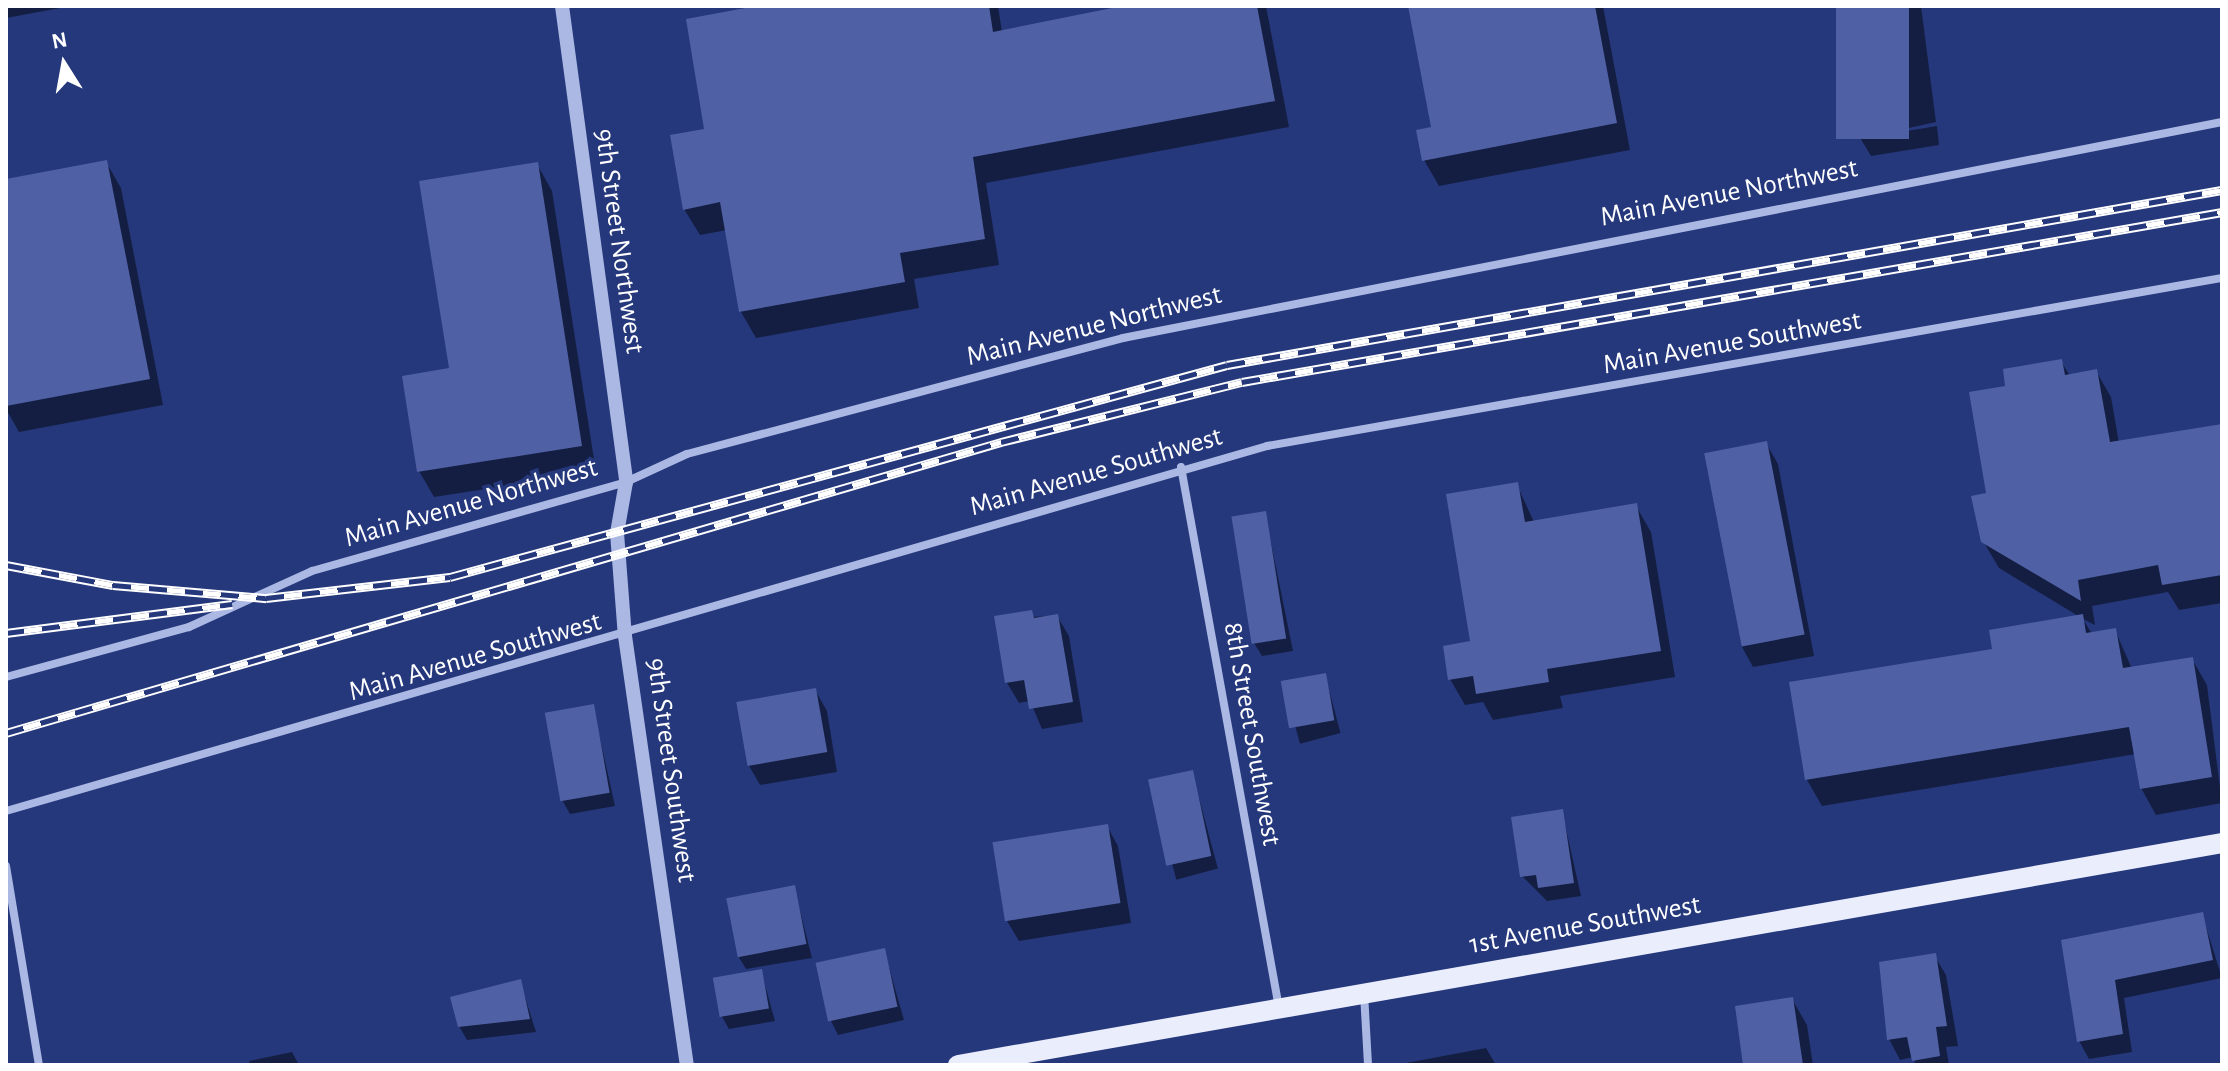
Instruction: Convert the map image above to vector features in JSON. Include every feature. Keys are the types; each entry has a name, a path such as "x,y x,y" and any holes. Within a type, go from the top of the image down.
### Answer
{"main road":[{"name":"1st Avenue Southwest","path":"958,1065 2222,843"}],"street":[{"name":"9th Street Northwest","path":"562,6 626,482"},
{"name":"Main Avenue Northwest","path":"6,677 189,627 312,571 626,482 687,454 1123,338 2222,122"},
{"name":"Main Avenue Southwest","path":"6,811 625,636 1181,467 2222,278"},
{"name":"8th Street Southwest","path":"1181,467 1279,1008"},
{"name":"9th Street Southwest","path":"626,482 617,533 625,636 687,1065"},
{"path":"6,866 39,1065"},
{"path":"1364,993 1368,1065"}],"building":[{"path":"756,6 989,6 993,32 1122,6 1257,6 1275,101 973,157 985,239 900,253 905,282 739,312 720,202 683,210 670,135 704,129 686,19"},
{"path":"1408,6 1595,6 1617,123 1422,161 1416,130 1431,127"},
{"path":"1836,6 1909,6 1909,139 1836,139"},
{"path":"107,160 150,379 6,406 6,179"},
{"path":"538,162 582,446 417,472 402,376 449,368 419,181"},
{"path":"2062,359 2065,375 2097,369 2110,442 2222,424 2222,575 2162,585 2158,565 2078,580 2081,601 1981,542 1971,496 1986,493 1969,392 2005,386 2003,369"},
{"path":"1767,441 1805,634 1742,647 1704,453"},
{"path":"1518,482 1525,522 1637,503 1661,651 1547,669 1549,682 1476,694 1473,676 1448,680 1443,646 1470,641 1446,494"},
{"path":"1266,511 1286,638 1252,644 1231,516"},
{"path":"1032,610 1034,618 1058,614 1073,702 1029,709 1024,680 1005,683 994,616"},
{"path":"2083,614 2086,633 2116,628 2123,668 2193,657 2212,777 2140,789 2129,727 1805,780 1789,682 1992,649 1989,630"},
{"path":"1326,673 1334,720 1289,728 1281,681"},
{"path":"816,688 827,752 748,766 736,702"},
{"path":"594,704 610,793 560,801 545,713"},
{"path":"1193,770 1211,856 1166,866 1148,780"},
{"path":"1563,809 1574,883 1538,888 1536,875 1520,877 1511,817"},
{"path":"1108,824 1121,903 1005,921 992,842"},
{"path":"795,885 806,944 738,957 726,898"},
{"path":"2203,912 2213,960 2115,980 2123,1034 2077,1042 2061,940"},
{"path":"885,948 897,1007 828,1021 816,963"},
{"path":"1936,953 1947,1026 1936,1027 1940,1056 1912,1061 1907,1037 1887,1040 1879,962"},
{"path":"762,969 769,1008 720,1017 713,978"},
{"path":"521,979 530,1019 458,1027 450,997"},
{"path":"1793,997 1803,1065 1743,1065 1735,1006"}],"railway":[{"path":"6,565 113,585 266,598 450,577 1227,365 2222,190"},
{"path":"6,733 1001,442 1242,382 2222,212"},
{"path":"6,633 232,604"}]}
